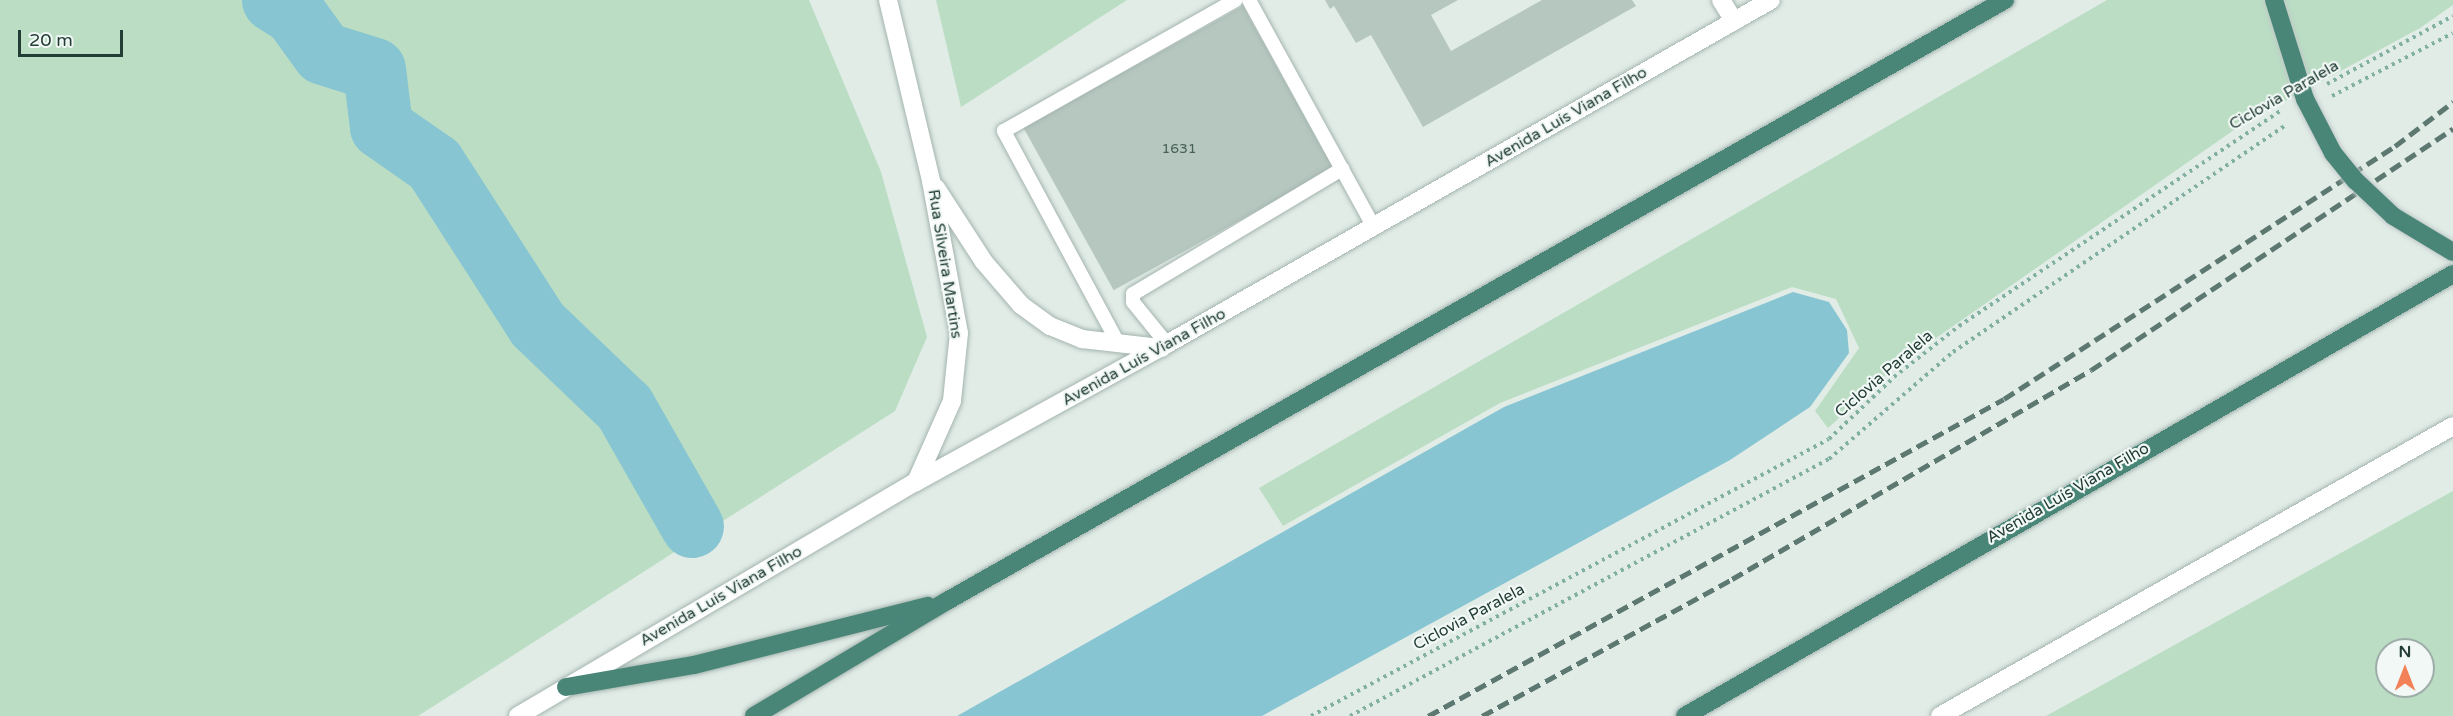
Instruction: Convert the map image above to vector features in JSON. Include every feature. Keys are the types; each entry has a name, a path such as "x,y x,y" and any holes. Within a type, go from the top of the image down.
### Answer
{"highway":[{"path":"754,716 947,601 2005,0"},
{"path":"2274,0 2305,99 2333,153 2356,181 2394,216 2453,252"},
{"name":"Avenida Luís Viana Filho","path":"1685,716 2453,274"},
{"path":"566,687 694,665 947,601"}],"main road":[{"name":"Rua Silveira Martins","path":"888,0 931,182 958,333 958,368 945,422 916,482"},
{"path":"1721,0 1734,21"},
{"name":"Avenida Luís Viana Filho","path":"518,716 916,482 1164,346 1772,0"},
{"name":"Rua Silveira Martins","path":"931,182 984,262 1021,304 1050,326 1082,339 1164,346"},
{"path":"1940,716 2453,426"}],"lane":[{"path":"1118,343 1004,131 1236,0"},
{"path":"1249,0 1374,226"},
{"path":"1164,346 1133,302 1133,294 1342,169"}],"path":[{"name":"Ciclovia Paralela","path":"2324,86 2453,16"},
{"path":"2326,100 2453,33"},
{"name":"Ciclovia Paralela","path":"1311,716 1829,439 1894,377 1959,326 2246,130 2285,108"},
{"path":"1350,716 1829,459 1953,352 2298,117"}],"green space":[{"path":"0,0 809,0 881,172 927,337 895,411 418,716 0,716"},
{"path":"936,0 1127,0 961,107"},
{"path":"2107,0 2453,0 2453,5 2420,28 2241,125 1896,366 1828,428 1815,411 1859,348 1836,299 1792,287 1500,403 1283,526 1259,488"},
{"path":"2453,491 2453,716 2046,716"}],"water":[{"path":"1793,292 1829,302 1847,330 1849,353 1810,407 1730,460 1262,716 957,716 1504,407"}],"building":[{"path":"1325,0 1458,0 1431,15 1451,51 1542,0 1632,0 1636,6 1423,127 1371,35 1356,43 1334,6 1330,9"},
{"path":"1243,6 1333,169 1114,290 1023,128"}],"waterway":[{"path":"273,0 294,13 323,53 374,69 381,127 434,164 537,324 624,407 692,526"}],"railway":[{"path":"1428,716 2004,399 2395,146 2453,102"},
{"path":"1482,716 1732,579 2091,370 2453,129"}]}
